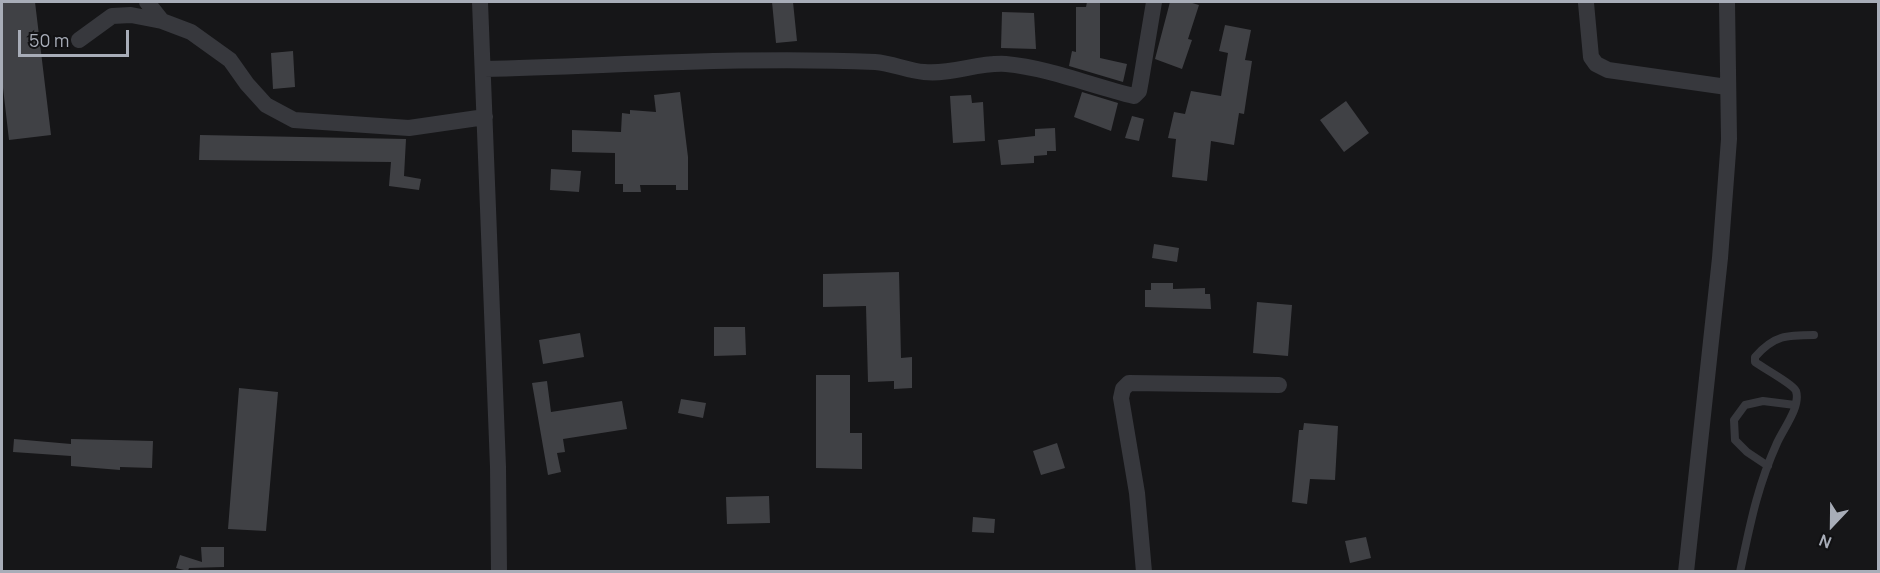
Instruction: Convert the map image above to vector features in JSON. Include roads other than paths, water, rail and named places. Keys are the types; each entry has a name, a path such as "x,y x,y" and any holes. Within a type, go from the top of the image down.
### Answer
{"street":[{"path":"147,2 162,21"},
{"path":"480,2 499,572"},
{"path":"483,69 711,61 867,62 941,74 1006,64 1134,96 1139,91 1154,2"},
{"path":"1686,572 1720,258 1729,139 1727,2"},
{"path":"1586,3 1591,57 1596,64 1608,70 1728,87"},
{"path":"79,40 112,16 131,15 162,21 191,32 230,60 266,105 294,120 409,128 485,117"},
{"path":"1144,572 1137,493 1121,398 1125,385 1129,383 1279,385"}],"lane":[{"path":"1740,572 1752,507 1795,405 1796,393 1792,385 1755,362 1755,357 1762,348 1783,335 1814,335"},
{"path":"1768,466 1747,452 1735,440 1734,420 1745,405 1763,401 1795,405"}]}
